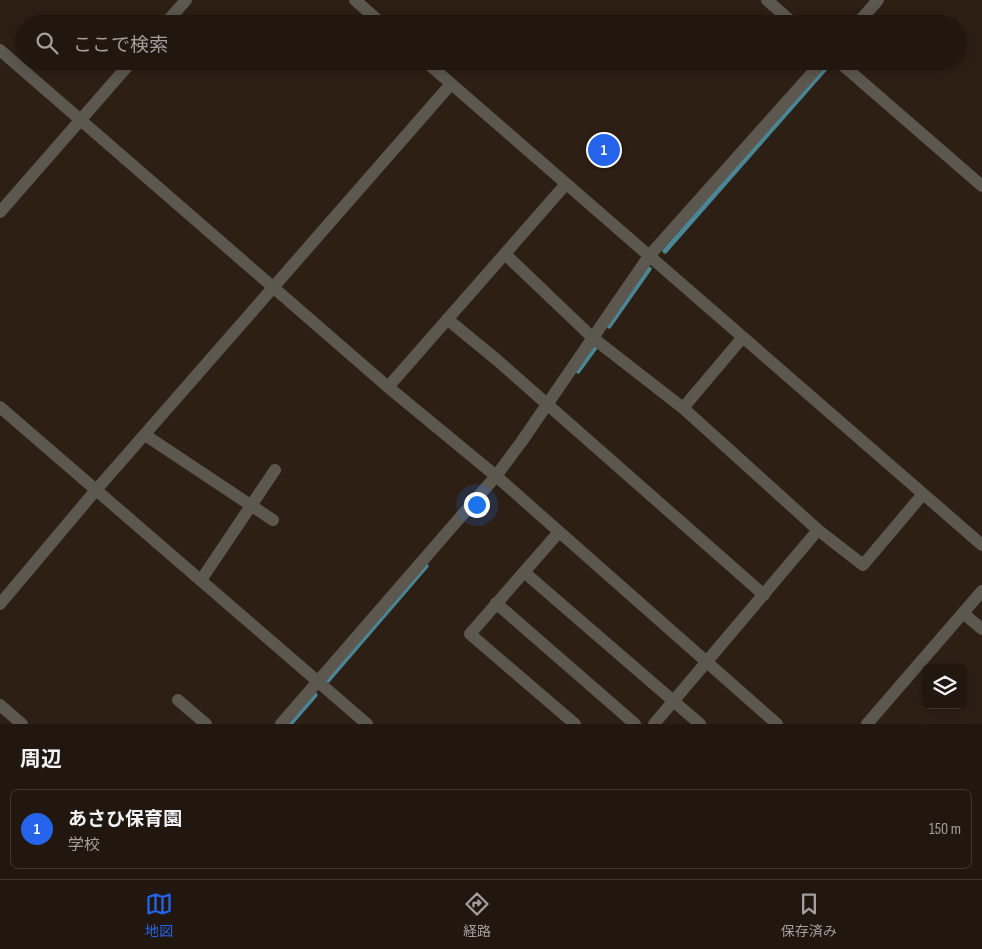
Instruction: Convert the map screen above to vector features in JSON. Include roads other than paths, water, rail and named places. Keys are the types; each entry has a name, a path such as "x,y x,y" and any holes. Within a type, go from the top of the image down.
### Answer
{"street":[{"path":"173,15 186,0"},
{"path":"355,0 372,15"},
{"path":"767,0 784,15"},
{"path":"865,15 878,0"},
{"path":"0,50 15,63"},
{"path":"23,70 388,387 496,476 777,724"},
{"path":"0,212 124,70"},
{"path":"435,70 982,544"},
{"path":"281,724 496,476 650,256 815,70"},
{"path":"848,70 982,186"},
{"path":"0,604 96,490 451,84"},
{"path":"388,387 566,184"},
{"path":"504,254 594,338 683,408 818,530 863,565 923,494"},
{"path":"447,319 497,360 764,594"},
{"path":"683,408 743,337"},
{"path":"0,407 367,724"},
{"path":"145,434 273,520"},
{"path":"201,580 275,470"},
{"path":"654,724 818,530"},
{"path":"560,532 470,634 575,724"},
{"path":"524,572 700,724"},
{"path":"867,724 982,591"},
{"path":"496,604 635,724"},
{"path":"963,613 982,629"},
{"path":"178,700 206,724"},
{"path":"0,705 22,724"}],"waterway":[{"path":"665,251 824,70"},
{"path":"609,326 649,269"},
{"path":"578,371 597,345"},
{"path":"328,680 426,566"},
{"path":"290,724 315,695"}],"place":[{"name":"あさひ保育園","path":"604,150"}]}
